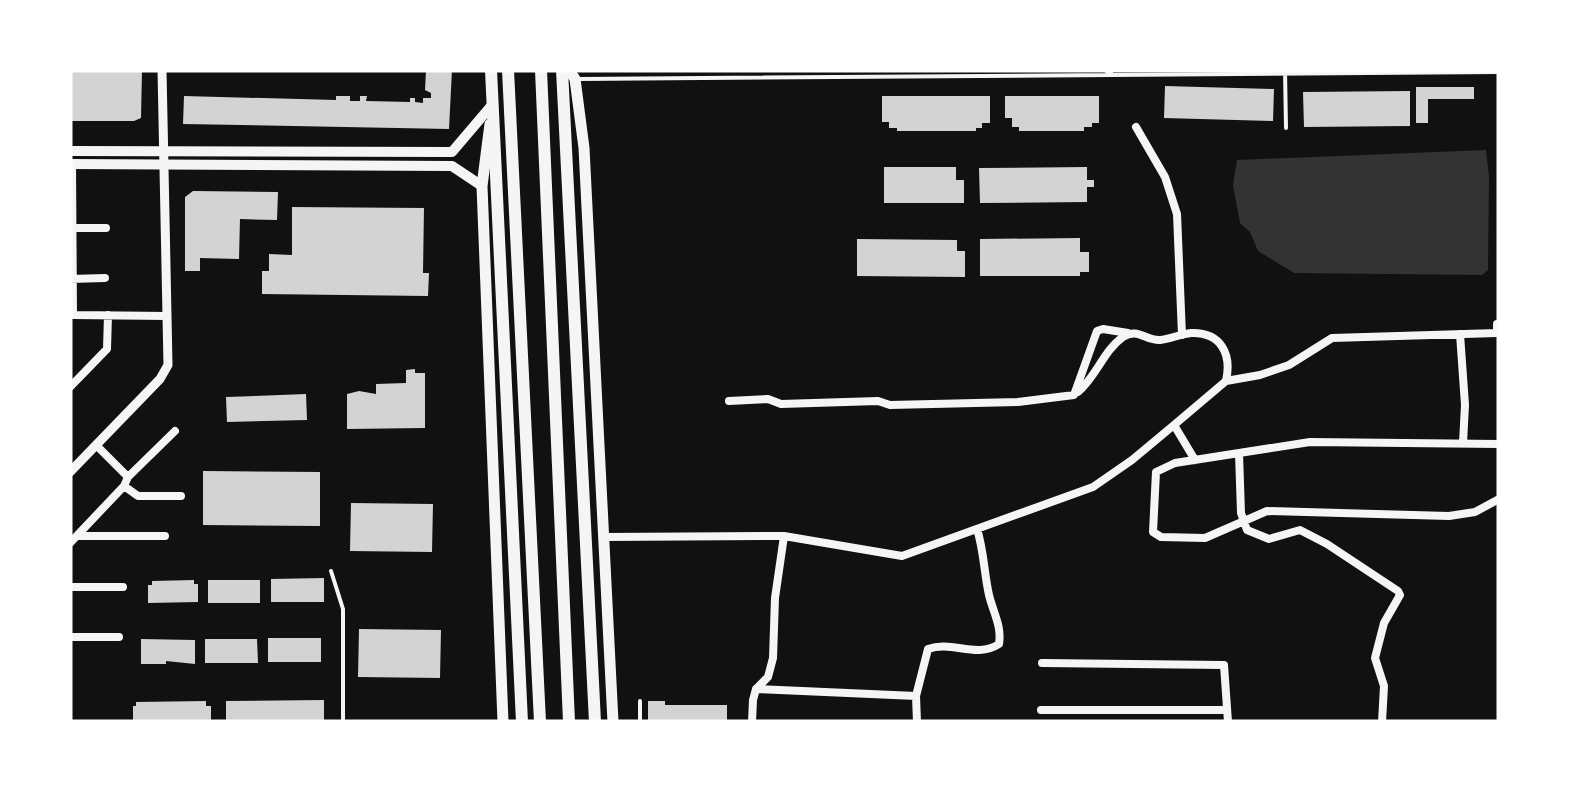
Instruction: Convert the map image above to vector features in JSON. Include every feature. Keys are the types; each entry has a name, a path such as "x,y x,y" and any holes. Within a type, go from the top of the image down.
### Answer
{"highway":[{"path":"490,70 522,722"},
{"path":"508,70 540,722"},
{"path":"541,70 569,722"},
{"path":"562,70 596,722"}],"main road":[{"path":"572,75 584,148 613,722"},
{"path":"70,151 452,152 492,104"},
{"path":"492,104 482,186 503,722"},
{"path":"71,164 452,166 482,186"}],"street":[{"path":"70,472 160,379 168,365 162,70"},
{"path":"1136,127 1165,177 1178,214 1182,335"},
{"path":"71,164 73,315 167,316"},
{"path":"71,228 106,228"},
{"path":"72,279 105,278"},
{"path":"70,387 107,349 108,316"},
{"path":"604,537 784,536 902,556 1092,486 1132,460 1226,380 1260,375 1289,364 1332,338 1497,333 1497,324"},
{"path":"1074,396 1097,331 1103,329 1140,333 1156,340 1194,333 1212,337 1223,344 1226,380"},
{"path":"729,401 878,401 890,406 1074,396 1091,381 1118,340 1128,333"},
{"path":"1460,334 1465,406 1463,444"},
{"path":"1174,424 1195,460"},
{"path":"73,540 175,431"},
{"path":"1499,444 1310,442 1175,463 1156,472 1155,536 1205,538 1268,511 1450,516 1475,512 1499,500"},
{"path":"96,445 138,496 182,496"},
{"path":"1239,453 1240,513 1247,530 1269,538 1300,530 1398,591 1400,595 1384,623 1375,658 1384,686 1382,722"},
{"path":"916,722 916,696 928,650 946,646 980,651 1000,644 1000,628 977,529"},
{"path":"73,540 165,536"},
{"path":"752,722 756,689 768,677 773,658 775,598 784,536"},
{"path":"70,587 123,587"},
{"path":"70,637 119,637"},
{"path":"1042,664 1224,665 1228,722"},
{"path":"756,689 916,696"},
{"path":"1041,710 1227,710"}],"lane":[{"path":"872,70 872,78"},
{"path":"572,75 872,78 1109,71 1499,72"},
{"path":"1285,71 1286,128"},
{"path":"331,571 343,609 342,722"},
{"path":"640,701 640,722"}],"shaded area":[{"path":"1486,150 1488,270 1482,275 1294,273 1258,251 1250,232 1240,223 1233,185 1237,160"}],"building":[{"path":"70,70 142,70 141,118 70,121"},
{"path":"426,70 452,70 449,129 183,124 184,96 336,100 336,96 350,96 350,101 360,101 360,96 367,96 366,101 410,102 410,98 415,98 415,102 423,103 423,98 431,98 425,90"},
{"path":"1165,86 1274,89 1273,121 1164,118"},
{"path":"1416,87 1474,87 1474,99 1428,99 1428,123 1416,123"},
{"path":"1410,91 1410,126 1304,127 1303,92"},
{"path":"882,96 990,96 990,123 982,123 976,131 897,131 889,128 889,122 882,122"},
{"path":"1005,96 1099,96 1099,123 1084,127 1084,131 1019,131 1019,127 1012,127 1012,118 1005,118"},
{"path":"884,167 956,167 956,180 964,180 964,203 884,203"},
{"path":"1087,167 1087,180 1094,180 1094,187 1087,187 1087,202 980,203 979,168"},
{"path":"193,191 278,192 277,220 240,219 239,259 200,258 200,271 185,271 185,197"},
{"path":"292,207 424,208 423,273 429,273 428,296 262,294 262,271 269,271 269,254 292,255"},
{"path":"1080,238 1080,252 1089,252 1089,272 1080,272 1080,276 980,276 980,239"},
{"path":"857,239 957,240 957,251 965,251 965,277 857,276"},
{"path":"415,369 415,373 425,373 425,428 347,429 347,394 376,394 376,384 406,383 406,370"},
{"path":"306,394 307,420 227,422 226,397"},
{"path":"203,471 320,472 320,526 203,525"},
{"path":"351,503 433,504 432,552 350,551"},
{"path":"324,578 324,602 271,602 271,579"},
{"path":"194,580 198,584 198,602 148,603 148,585 152,581"},
{"path":"208,580 260,580 260,603 208,603"},
{"path":"359,629 441,630 440,678 358,677"},
{"path":"268,638 321,638 321,662 268,662"},
{"path":"141,639 195,640 195,664 141,664"},
{"path":"205,639 257,639 258,663 205,663"},
{"path":"324,700 324,722 226,722 226,701"},
{"path":"206,701 206,706 211,706 211,722 133,722 136,702"},
{"path":"648,701 665,701 665,705 727,705 727,722 648,722"}]}
